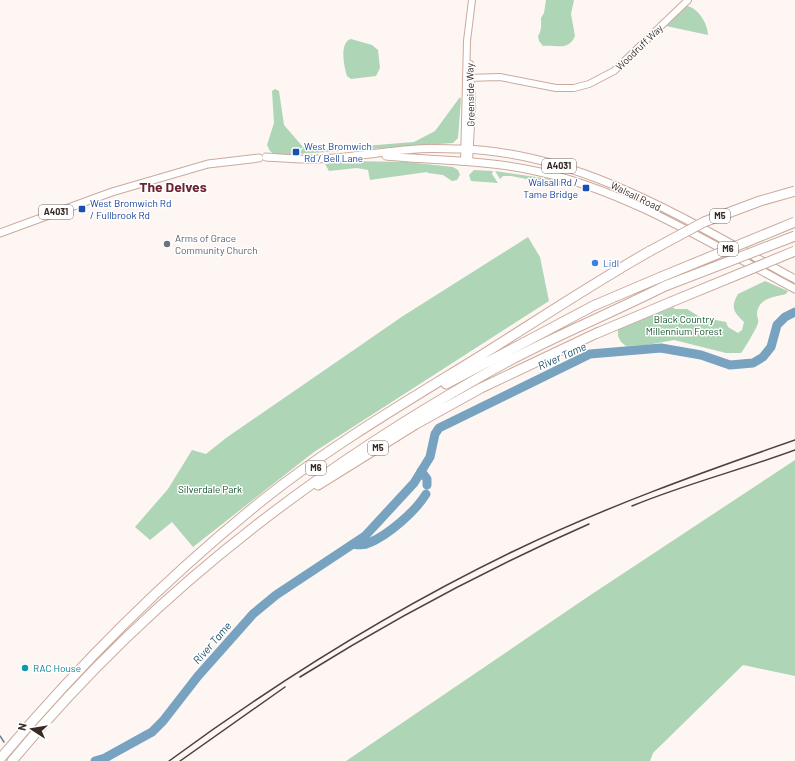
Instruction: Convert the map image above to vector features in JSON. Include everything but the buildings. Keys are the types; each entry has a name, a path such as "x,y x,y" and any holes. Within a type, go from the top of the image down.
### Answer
{"highway":[{"name":"M5","path":"166,585 265,498 337,446 527,325 650,251 704,222 760,201 795,191"},
{"name":"M6","path":"0,759 58,693 166,585 266,504 349,444 443,386 593,306 795,222"},
{"name":"M6","path":"12,761 64,701 124,640 220,554 337,466 469,383 539,346 665,286 795,236"},
{"name":"M5","path":"469,383 795,252"},
{"name":"M5","path":"276,511 416,424 481,388 599,332"}],"main road":[{"name":"A4031","path":"0,233 112,192 208,164 262,157 317,159 417,149 467,150"},
{"name":"Walsall Road","path":"467,150 542,161 589,175 624,189 795,279"},
{"name":"A4031","path":"372,154 467,162"},
{"name":"Walsall Road","path":"467,162 516,167 590,186 619,201 670,223 795,289"},
{"path":"619,201 624,189"}],"street":[{"name":"Greenside Way","path":"467,162 469,78 467,40 472,0"},
{"name":"Woodruff Way","path":"469,78 500,77 556,88 574,88 589,84 614,71 688,0"}],"green space":[{"path":"546,0 574,0 571,14 575,36 569,44 565,46 543,46 539,41 538,36 541,30 541,18 544,13"},
{"path":"686,6 694,9 702,17 708,31 708,35 666,26"},
{"path":"351,39 372,45 378,50 380,68 376,76 351,79 347,76 343,55 347,41"},
{"path":"275,89 279,91 284,125 303,147 294,154 275,155 270,151 267,145 274,123 272,91"},
{"path":"460,97 458,138 453,143 298,154 304,147 313,150 414,142 435,131"},
{"path":"350,161 407,162 453,167 458,170 460,175 457,180 452,181 443,175 427,172 370,180 368,170 357,168 329,171 325,164"},
{"path":"474,170 493,171 492,174 498,183 471,181 469,175"},
{"path":"495,171 550,179 563,183 562,186 511,176 503,176 500,179"},
{"name":"Silverdale Park","path":"528,237 540,257 549,301 314,452 193,547 172,522 150,540 135,527 168,489 192,450 206,454 226,438 403,316"},
{"name":"Black Country Millennium Forest","path":"765,281 788,291 786,294 772,297 763,301 758,309 757,325 741,353 726,353 674,340 647,345 626,346 621,342 618,336 618,329 673,307 675,309 687,309 700,317 726,322 728,327 738,333 742,330 744,322 734,310 734,303 738,294"},
{"path":"795,460 795,676 743,665 653,753 650,761 346,761 589,596"}],"waterway":[{"name":"River Tame","path":"95,761 105,758 152,732 163,721 198,676 253,614 276,595 365,536 414,483 430,457 435,434 439,428 590,354 661,348 701,355 730,365 753,363 763,357 771,347 777,325 785,317 795,312"},
{"name":"River Tame","path":"421,471 427,479 427,485"},
{"name":"River Tame","path":"353,544 365,545 392,529 415,508 426,494"},
{"path":"0,736 4,742"}],"railway":[{"path":"169,761 210,731 294,675 380,622 424,597 514,551 618,505 688,478 795,440"},
{"path":"632,506 795,450"},
{"path":"300,677 370,635 442,595 515,558 589,524"},
{"path":"180,761 285,687"}],"place":[{"name":"West Bromwich Rd / Bell Lane","path":"296,152"},
{"name":"Walsall Rd / Tame Bridge","path":"586,188"},
{"name":"West Bromwich Rd / Fullbrook Rd","path":"82,209"},
{"name":"Arms of Grace Community Church","path":"167,244"},
{"name":"Lidl","path":"595,263"},
{"name":"RAC House","path":"25,668"}],"district":[{"name":"The Delves","path":"173,187"}]}
